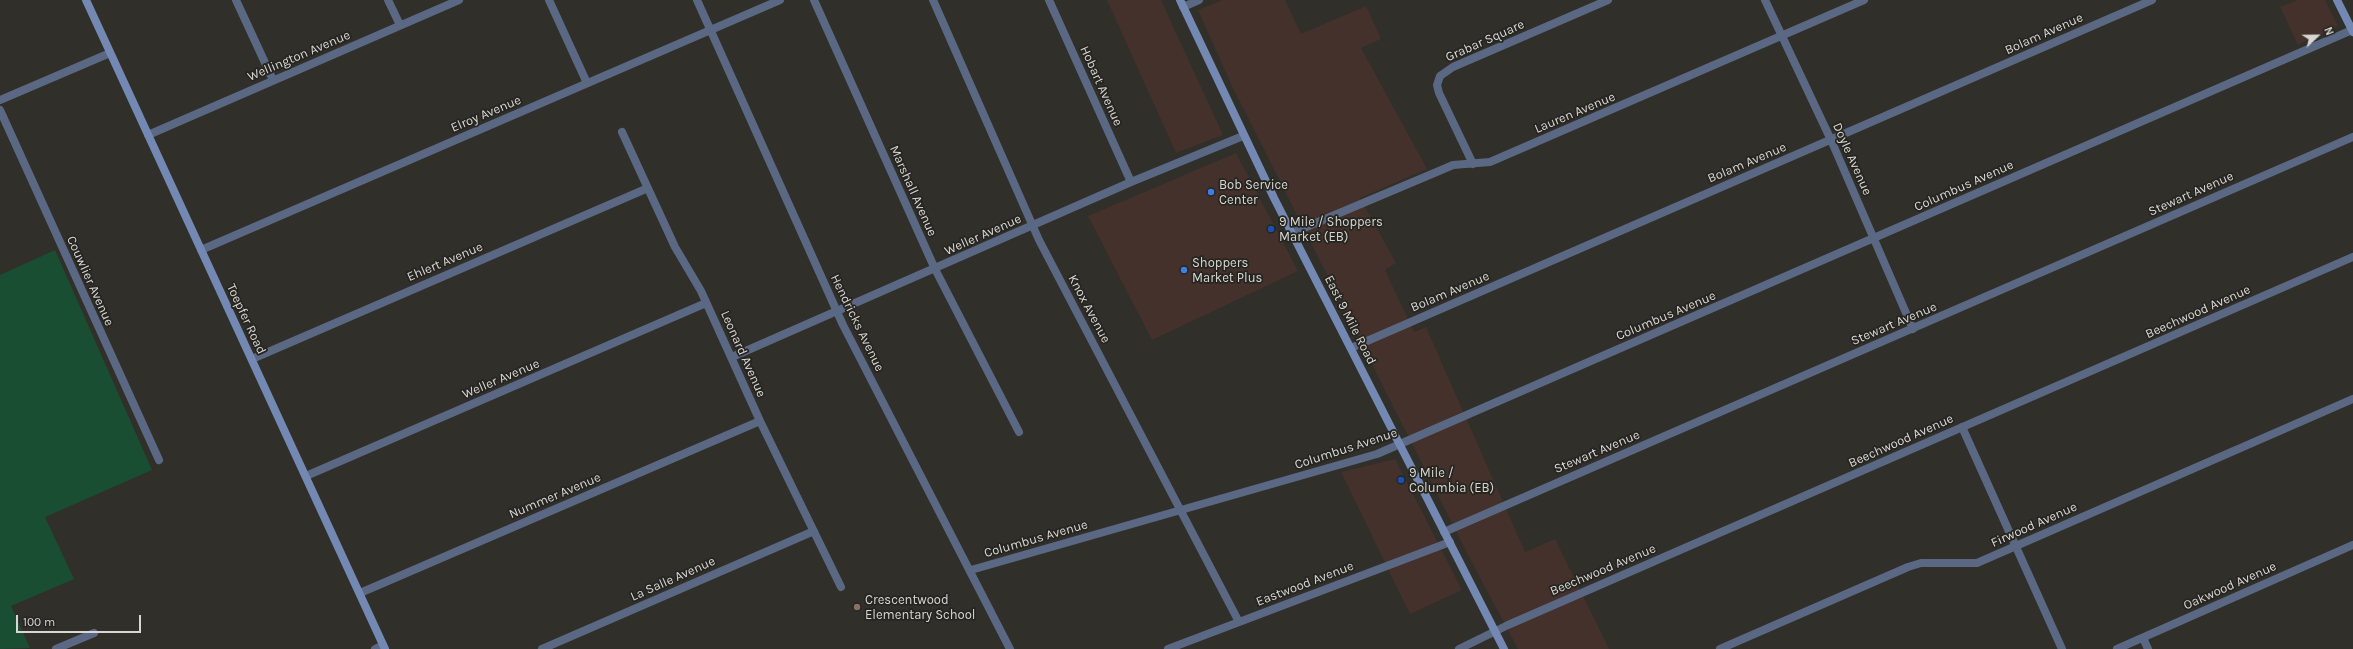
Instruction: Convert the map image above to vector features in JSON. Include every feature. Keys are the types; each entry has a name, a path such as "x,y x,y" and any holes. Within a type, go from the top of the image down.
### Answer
{"street":[{"name":"Toepfer Road","path":"86,0 384,647"},
{"path":"236,0 273,80"},
{"path":"388,0 400,26"},
{"name":"Wellington Avenue","path":"148,134 459,0"},
{"path":"549,0 587,83"},
{"name":"Hendricks Avenue","path":"697,0 837,311 972,570 1010,649"},
{"name":"Elroy Avenue","path":"201,250 780,0"},
{"name":"Marshall Avenue","path":"814,0 935,269 1019,432"},
{"name":"Knox Avenue","path":"932,0 1033,226 1182,509 1239,622"},
{"name":"Hobart Avenue","path":"1049,0 1131,182"},
{"path":"1181,4 1199,0"},
{"name":"Grabar Square","path":"1473,164 1439,93 1437,85 1440,76 1453,67 1608,0"},
{"name":"Doyle Avenue","path":"1765,0 1831,140 1913,329"},
{"name":"Lauren Avenue","path":"1292,233 1438,170 1453,165 1490,162 1864,0"},
{"name":"Bolam Avenue","path":"1351,348 2152,0"},
{"path":"2340,1 2352,31"},
{"name":"East 9 Mile Road","path":"1181,4 1243,136 1504,649"},
{"name":"Columbus Avenue","path":"972,570 1370,456 1400,445 2352,31"},
{"path":"0,100 110,53"},
{"name":"Couwlier Avenue","path":"0,110 159,460"},
{"name":"Leonard Avenue","path":"622,132 675,247 732,356 733,364 841,587"},
{"name":"Weller Avenue","path":"732,356 935,269 1131,182 1243,136"},
{"name":"Stewart Avenue","path":"1444,532 2353,137"},
{"name":"Ehlert Avenue","path":"252,359 648,188"},
{"name":"Beechwood Avenue","path":"1458,649 2353,257"},
{"name":"Weller Avenue","path":"306,476 706,304"},
{"name":"Firwood Avenue","path":"1720,649 1908,567 1921,563 1970,564 2016,546 2353,399"},
{"name":"Nummer Avenue","path":"360,594 760,421"},
{"path":"1962,427 2062,649"},
{"name":"La Salle Avenue","path":"542,649 814,531"},
{"name":"Eastwood Avenue","path":"1168,649 1450,542"},
{"name":"Oakwood Avenue","path":"2117,649 2353,545"},
{"path":"56,649 94,633"},
{"path":"2143,638 2148,649"},
{"path":"375,649 384,647"}],"shaded area":[{"path":"1107,0 1161,0 1223,135 1176,153"},
{"path":"1223,0 1285,0 1301,34 1366,6 1381,39 1361,48 1427,169 1360,198 1396,263 1385,270 1414,332 1426,327 1525,552 1555,539 1609,649 1518,649 1467,553 1231,84 1198,10"},
{"path":"2298,0 2325,0 2338,26 2298,45 2280,7"},
{"path":"1236,153 1298,271 1152,340 1088,216"},
{"path":"1395,459 1462,590 1410,614 1341,472"}],"green space":[{"path":"55,250 152,470 45,517 74,579 11,606 30,648 0,649 0,275"}],"place":[{"name":"Bob Service Center","path":"1211,192"},
{"name":"9 Mile / Shoppers Market (EB)","path":"1271,229"},
{"name":"Shoppers Market Plus","path":"1184,270"},
{"name":"9 Mile / Columbia (EB)","path":"1401,480"},
{"name":"Crescentwood Elementary School","path":"857,607"}]}
